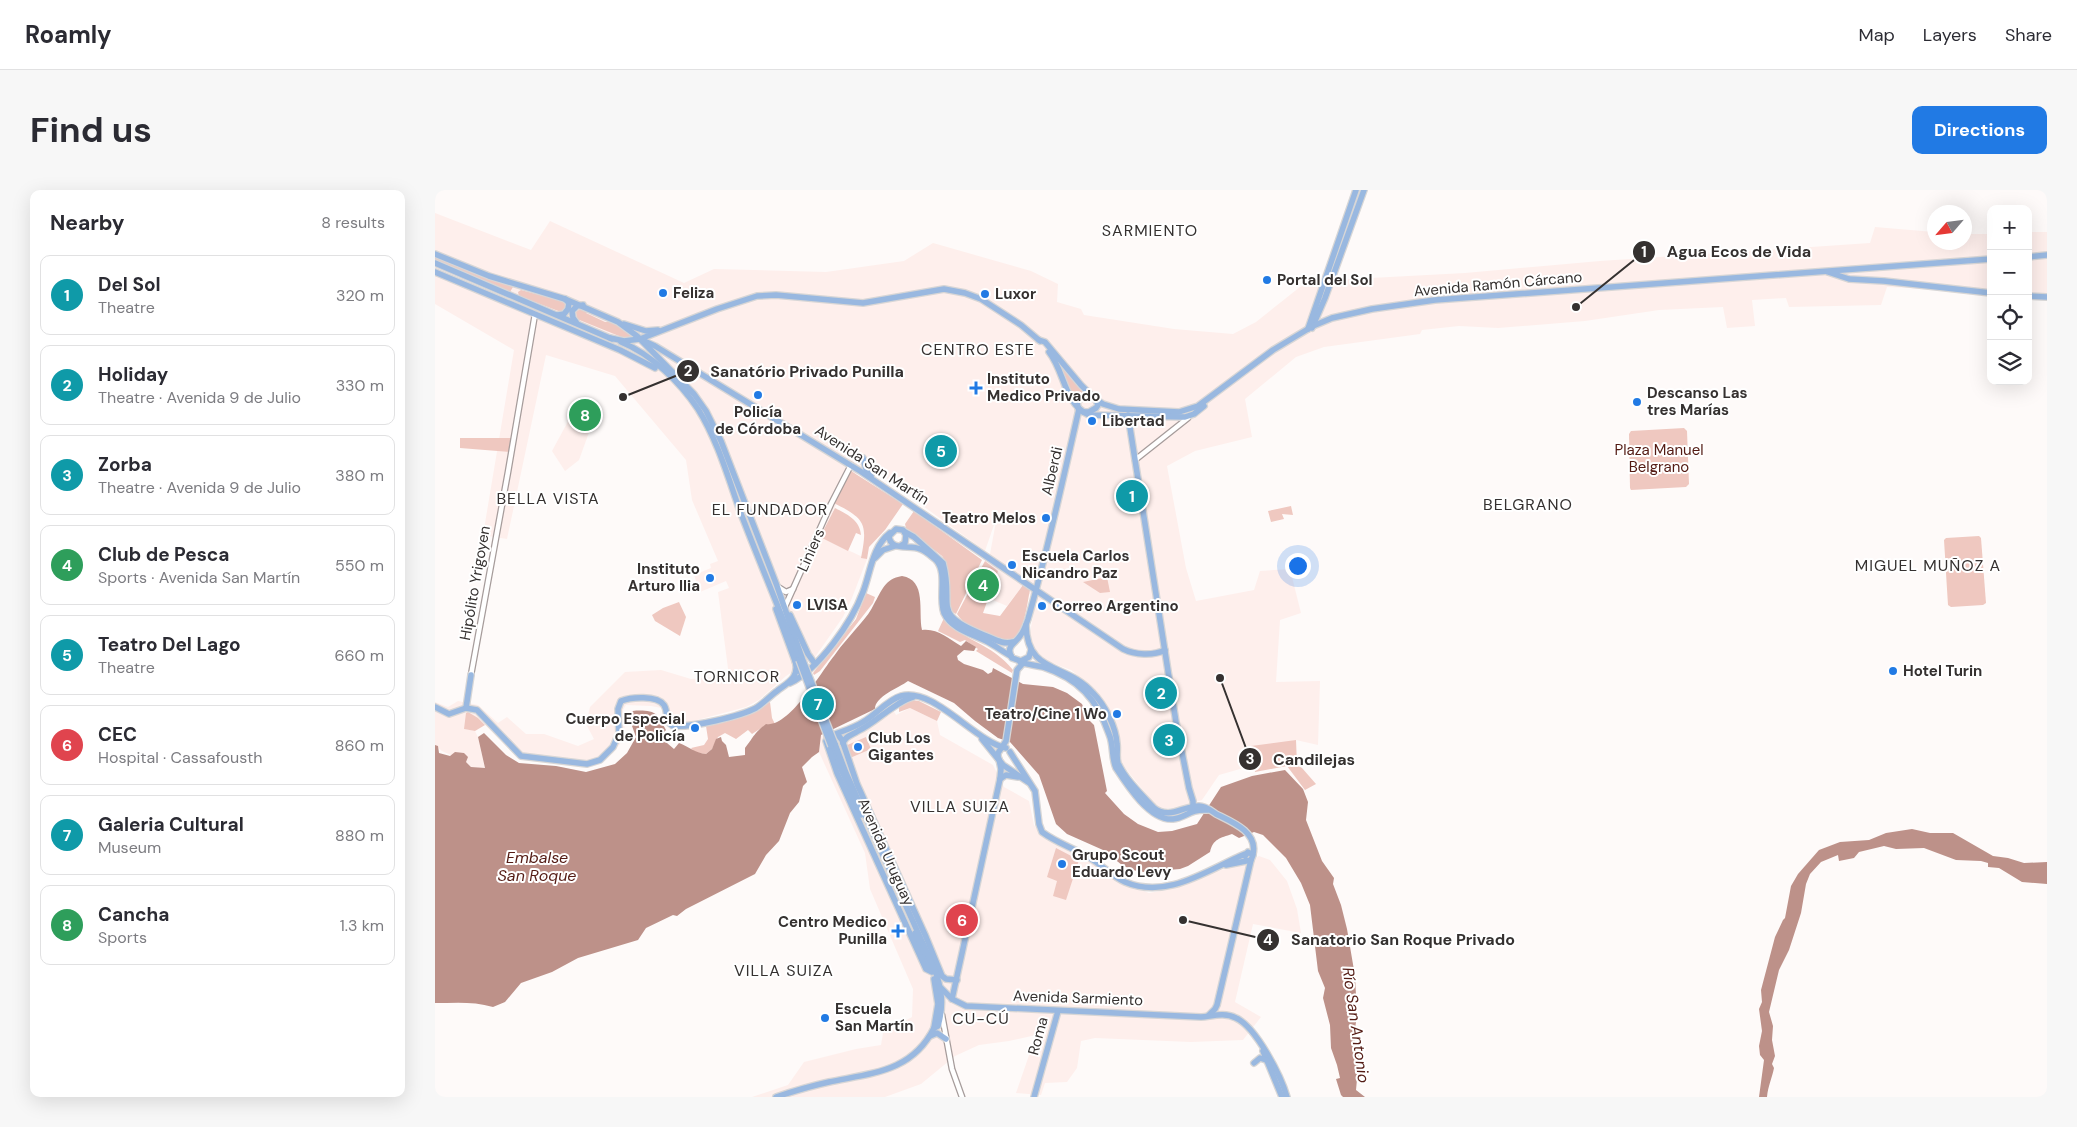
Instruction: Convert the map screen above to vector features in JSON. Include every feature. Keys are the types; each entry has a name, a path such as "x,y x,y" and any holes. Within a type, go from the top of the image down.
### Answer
{"main road":[{"path":"1310,328 1356,190"},
{"path":"1296,340 1310,328 1319,311 1363,190"},
{"path":"435,254 489,276 565,298 618,322 647,331 660,331"},
{"path":"2032,257 2047,255"},
{"name":"Avenida Ramón Cárcano","path":"1176,415 1198,406 1273,350 1310,328 1328,320 1387,306 1435,300 1987,260"},
{"path":"436,265 558,315 668,372"},
{"path":"435,272 563,326 625,341 640,339 757,296 776,295 863,303 944,289 965,293 981,299 1021,325 1039,340 1055,361 1071,400 1079,409 1095,417 1191,415"},
{"path":"1826,272 1849,279 1876,280 1987,293"},
{"path":"470,278 473,288"},
{"path":"510,304 517,284"},
{"path":"480,292 488,286"},
{"path":"513,295 520,289 548,293"},
{"path":"2032,296 2047,297"},
{"path":"558,315 564,314 569,309 569,303 565,298"},
{"path":"577,324 573,318 573,311 577,306 583,305"},
{"path":"1319,311 1322,318 1328,320"},
{"name":"Avenida Ramón Cárcano","path":"1191,415 1296,340 1339,318"},
{"path":"563,326 566,319"},
{"path":"618,322 640,339 701,416 774,587 815,664"},
{"path":"655,346 653,337 660,331"},
{"path":"610,338 643,354 668,372 694,394 706,411 759,540 799,659 871,838 877,862 889,866"},
{"name":"Avenida San Martín","path":"640,339 655,346 851,465 1126,651 1154,654 1165,650"},
{"path":"1039,340 1045,342 1095,399 1098,405 1095,410 1087,412 1079,409"},
{"path":"668,372 676,359"},
{"path":"1079,409 1077,402 1081,398 1087,397 1127,412 1128,415 1176,722 1192,799 1191,809"},
{"name":"Alberdi","path":"1016,640 1026,625 1036,590 1079,409"},
{"path":"1119,409 1176,415"},
{"path":"1128,415 1135,411"},
{"path":"863,458 866,469 875,481"},
{"path":"721,461 727,466 733,482 740,490"},
{"path":"737,474 743,498"},
{"path":"741,512 746,513 752,531 759,540"},
{"path":"785,685 805,675 853,615 878,544 890,533 898,529 914,537 943,563 947,606 953,620 960,625 1003,643 1023,640 1030,645 1032,652 1038,660 1081,680 1099,699 1116,738 1117,757 1120,766 1154,808 1160,812 1168,813 1191,809 1209,809"},
{"path":"873,562 883,550 898,546 906,540 905,532"},
{"path":"890,533 889,541 898,546 922,549 938,563 941,570 943,608 949,621 1012,657 1060,675 1090,695 1102,713 1109,731 1116,768 1151,811 1159,817 1171,819 1191,809"},
{"path":"785,607 799,659 800,672 805,675"},
{"name":"Alberdi","path":"1026,625 1030,645"},
{"path":"1016,640 1010,646 1017,670"},
{"path":"1000,779 1008,760 1005,750 1017,670 1022,661 1031,654 1030,645"},
{"path":"435,708 449,714 466,708 474,708 521,756 587,764 600,760 613,747 619,733 618,706 624,700 650,699 658,701 665,707 669,724 673,726 751,710 792,679 799,659"},
{"name":"Hipólito Yrigoyen","path":"466,708 471,675"},
{"path":"830,737 862,723 899,697 907,695 929,700 946,710 991,744 1005,750 1032,785 1036,794 1039,824 1043,832 1093,860 1125,882 1144,888 1158,888 1175,884 1249,856"},
{"path":"843,743 846,737 866,727 906,700 915,697"},
{"path":"977,734 1005,767 1032,785"},
{"path":"830,737 840,737 843,743"},
{"name":"Avenida Uruguay","path":"830,737 826,745 877,862 912,922 926,937 941,976 945,979 957,980"},
{"name":"Avenida Uruguay","path":"843,743 857,784 912,922 926,969 933,974 941,987"},
{"path":"833,745 925,947 941,987 942,1008"},
{"path":"952,999 1000,779 1001,769 998,752 1005,750"},
{"path":"999,759 1008,760"},
{"path":"1000,779 1006,774 1024,779"},
{"path":"1192,799 1238,825 1254,844 1249,856 1217,1004 1213,1012 1205,1017"},
{"path":"871,838 889,866"},
{"path":"925,947 926,937"},
{"path":"933,974 937,987 938,1004 933,1024 934,1029"},
{"path":"941,987 952,999"},
{"path":"929,1038 938,1026 945,998 952,999"},
{"name":"Avenida Sarmiento","path":"952,999 966,1006 1205,1017 1223,1014"},
{"path":"1217,1004 1218,1010 1223,1014 1240,1020 1262,1046 1274,1065 1287,1097"},
{"name":"Roma","path":"1034,1097 1042,1074 1058,1011"},
{"path":"776,1097 819,1084 891,1068 910,1058 929,1038 937,1033 945,1036"},
{"path":"1262,1046 1282,1097"},
{"path":"1254,1063 1260,1058 1266,1060"}],"street":[{"name":"Hipólito Yrigoyen","path":"471,675 535,314"},
{"path":"1176,415 1180,420 1176,425"},
{"name":"Avenida Ramón Cárcano","path":"1135,460 1176,425 1191,415"},
{"name":"Liniers","path":"785,607 851,465"},
{"path":"774,587 784,592 794,588"},
{"path":"942,1008 945,1036 952,1069 962,1097"},
{"path":"934,1029 937,1028 945,1036"}],"shaded area":[{"path":"435,213 531,250 550,221 684,283 714,269 826,272 904,261 933,243 1031,271 1058,284 1057,302 1081,309 1084,315 1174,329 1233,334 1256,322 1300,287 1314,281 1465,273 1600,261 1870,243 1875,227 1927,231 1927,250 1972,250 1972,234 1987,234 1987,292 1887,287 1881,305 1789,307 1786,298 1752,300 1755,326 1727,328 1723,307 1659,310 1585,321 1498,328 1459,326 1422,330 1420,334 1324,347 1296,357 1245,399 1252,437 1195,451 1167,466 1186,568 1196,601 1254,590 1260,571 1290,569 1301,613 1280,620 1276,682 1320,681 1318,745 1296,740 1251,749 1254,765 1219,775 1202,800 1176,808 1162,809 1156,806 1121,763 1118,737 1108,711 1090,686 1071,670 1044,660 1034,649 1030,633 1036,598 1029,594 1023,585 1007,606 988,598 993,586 976,575 990,554 997,516 985,551 923,506 921,500 862,463 835,507 821,535 822,538 867,559 852,598 843,617 815,657 786,676 759,700 746,707 686,723 673,723 667,709 626,705 623,710 625,731 620,744 613,753 600,762 533,760 516,756 478,718 464,729 475,731 485,769 471,767 466,762 442,751 435,745 435,702 448,707 458,701 478,705 498,723 507,717 526,734 544,734 578,746 594,739 586,724 590,707 625,672 661,670 691,679 729,676 718,592 729,588 726,581 700,592 694,575 711,568 710,564 718,561 692,500 686,460 615,376 546,355 507,539 483,535 514,350 435,304"},
{"path":"2032,232 2047,232 2047,297 2032,295"},
{"path":"575,404 596,413 579,460 565,471 552,451 571,416"},
{"path":"889,703 896,715 910,708 937,721 940,735 993,765 1004,787 1029,801 1034,825 1042,836 1084,857 1115,880 1149,893 1171,889 1213,872 1245,864 1259,856 1270,860 1287,881 1297,909 1301,933 1253,924 1235,1002 1261,1017 1243,1040 1191,1042 1095,1038 1081,1041 1077,1068 1067,1082 1045,1083 1041,1095 1016,1093 1036,1035 979,1045 955,1056 921,1084 885,1097 752,1097 788,1085 804,1062 881,1045 883,1033 912,1017 913,989 870,889 865,853 819,752 821,735 827,738 859,724"}],"green space":[{"path":"435,257 513,287 510,292 435,260"},
{"path":"521,290 566,302 565,311 561,312 519,296 518,292"},
{"path":"584,309 589,311 586,313 605,322 612,322 633,337 624,338 577,319 576,312"},
{"path":"1058,362 1086,394 1075,400 1072,397"},
{"name":"Plaza Manuel Belgrano","path":"1684,428 1687,431 1689,484 1686,487 1631,490 1629,434 1631,431"},
{"path":"460,438 514,438 511,452 460,448"},
{"path":"851,471 903,504 885,530 869,547 867,559 861,558 864,537 862,523 852,513 834,503"},
{"path":"1291,506 1293,515 1282,514 1284,519 1271,522 1268,511"},
{"path":"835,508 852,518 860,530 861,535 856,533 848,551 822,538 821,535"},
{"path":"914,511 982,560 956,614 950,610 946,562 942,556 906,528 905,524"},
{"path":"1979,536 1981,538 1986,603 1983,605 1951,607 1948,605 1944,540 1946,538"},
{"path":"985,561 998,571 983,613 1000,616 1023,585 1030,590 1021,628 1018,634 1008,640 977,630 966,624 957,614"},
{"path":"1107,577 1110,592 1100,593 1083,582"},
{"path":"866,593 875,597 873,603 820,671 814,675 813,673 856,619"},
{"path":"679,602 686,617 680,636 655,621 652,615 663,608"},
{"path":"944,618 959,632 1005,661 1013,670 1012,673 976,651 978,649 965,640 960,642 938,631"},
{"path":"912,700 919,701 941,712 937,721 910,708 899,712 899,707"},
{"path":"770,702 772,718 775,724 766,725 752,734 748,730 736,739 725,733 718,737 712,749 706,754 695,753 691,748 704,745 708,739 706,726 759,709"},
{"path":"468,712 485,725 475,731 464,729 466,713"},
{"name":"Club Los Gigantes","path":"866,737 871,749 850,758 845,746"},
{"path":"1296,740 1297,765 1316,784 1305,790 1287,766 1255,772 1251,746"},
{"path":"1056,848 1079,860 1066,900 1053,896 1057,881 1047,877"}],"water":[{"name":"Embalse San Roque","path":"902,576 915,583 918,590 922,630 938,632 961,646 966,641 976,647 974,651 964,650 957,656 958,660 983,670 988,674 992,672 993,668 1023,684 1053,687 1067,693 1082,704 1088,719 1094,725 1107,791 1105,793 1124,814 1138,824 1158,832 1172,831 1197,824 1221,787 1252,776 1285,770 1303,789 1308,802 1306,820 1322,861 1334,878 1333,884 1347,929 1355,976 1357,1015 1354,1036 1359,1058 1356,1090 1365,1097 1343,1097 1341,1095 1336,1079 1340,1078 1331,1048 1330,1025 1323,998 1325,988 1318,971 1310,905 1301,883 1286,858 1263,835 1254,832 1239,838 1232,834 1221,838 1213,844 1210,852 1180,869 1144,872 1132,870 1122,865 1103,850 1067,834 1056,824 1039,775 1010,742 998,738 954,703 908,681 883,696 876,704 875,709 821,735 819,752 802,767 807,782 803,786 799,802 790,813 779,841 766,855 755,874 686,909 677,916 673,915 646,928 638,940 578,958 552,972 521,983 505,1002 493,1007 471,1003 435,1003 435,745 438,746 439,753 450,756 455,752 464,753 468,757 466,762 471,767 485,768 478,737 484,733 506,755 519,763 556,766 586,772 615,764 627,753 636,737 627,712 642,710 657,715 666,730 660,737 674,749 679,743 706,754 712,749 716,739 721,737 726,745 729,757 745,755 745,748 759,730 766,724 775,723 785,717 804,698 840,647 868,614 884,586 891,580"},
{"path":"1912,829 1930,833 1953,833 1993,856 2024,863 2047,862 2047,884 2022,882 1999,868 1988,867 1988,863 1956,860 1924,848 1896,849 1884,846 1859,852 1854,858 1839,861 1838,855 1821,862 1810,874 1806,884 1801,913 1789,950 1779,970 1769,1012 1773,1026 1772,1040 1775,1056 1772,1064 1774,1068 1767,1097 1759,1097 1764,1060 1760,1055 1759,1046 1762,1031 1759,1009 1762,1002 1761,990 1775,937 1785,918 1791,886 1798,874 1819,850 1840,842 1869,840 1886,833"}],"place":[{"name":"Portal del Sol","path":"1267,280"},
{"name":"Feliza","path":"663,293"},
{"name":"Luxor","path":"985,294"},
{"name":"Agua Ecos de Vida","path":"1576,307"},
{"name":"Instituto Medico Privado","path":"976,388"},
{"name":"Policía de Córdoba","path":"758,395"},
{"name":"Sanatório Privado Punilla","path":"623,397"},
{"name":"Descanso Las tres Marías","path":"1637,402"},
{"name":"Cancha","path":"585,415"},
{"name":"Libertad","path":"1092,421"},
{"name":"Teatro Del Lago","path":"941,451"},
{"name":"Del Sol","path":"1132,496"},
{"name":"Teatro Melos","path":"1046,518"},
{"name":"Escuela Carlos Nicandro Paz","path":"1012,565"},
{"name":"Instituto Arturo Ilia","path":"710,578"},
{"name":"Club de Pesca","path":"983,585"},
{"name":"LVISA","path":"797,605"},
{"name":"Correo Argentino","path":"1042,606"},
{"name":"Hotel Turin","path":"1893,671"},
{"name":"Candilejas","path":"1220,678"},
{"name":"Holiday","path":"1161,693"},
{"name":"Galeria Cultural","path":"818,704"},
{"name":"Teatro/Cine 1 Wo","path":"1117,714"},
{"name":"Cuerpo Especial de Policía","path":"695,728"},
{"name":"Zorba","path":"1169,740"},
{"name":"Club Los Gigantes","path":"858,747"},
{"name":"Grupo Scout Eduardo Levy","path":"1062,864"},
{"name":"CEC","path":"962,920"},
{"name":"Sanatorio San Roque Privado","path":"1183,920"},
{"name":"Centro Medico Punilla","path":"898,931"},
{"name":"Escuela San Martín","path":"825,1018"}],"district":[{"name":"SARMIENTO","path":"1150,230"},
{"name":"CENTRO ESTE","path":"978,349"},
{"name":"BELLA VISTA","path":"548,498"},
{"name":"BELGRANO","path":"1528,504"},
{"name":"EL FUNDADOR","path":"770,509"},
{"name":"MIGUEL MUÑOZ A","path":"1928,565"},
{"name":"TORNICOR","path":"737,676"},
{"name":"VILLA SUIZA","path":"960,806"},
{"name":"VILLA SUIZA","path":"784,970"},
{"name":"CU-CÚ","path":"981,1018"}],"water label":[{"name":"Río San Antonio","path":"1356,1025"}]}
